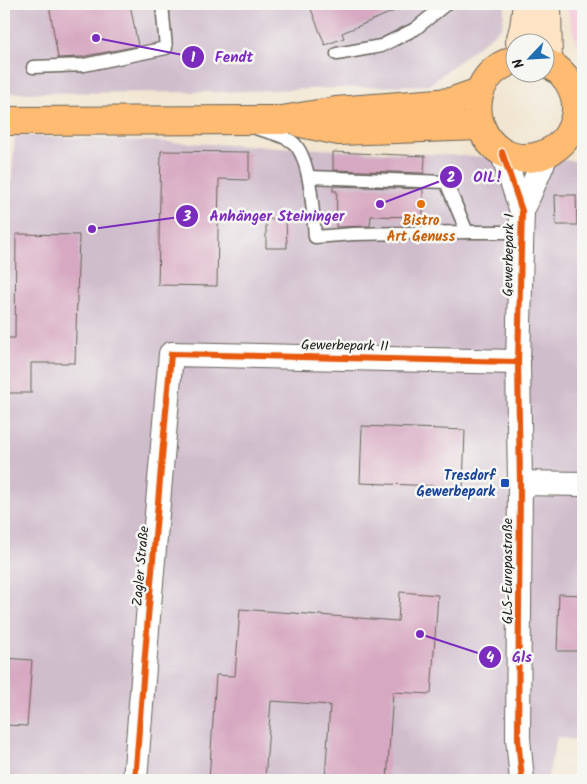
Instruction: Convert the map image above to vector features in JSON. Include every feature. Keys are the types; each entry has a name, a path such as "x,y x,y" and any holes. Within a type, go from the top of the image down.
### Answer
{"main road":[{"path":"522,32 527,4"},
{"path":"547,4 547,32"},
{"path":"504,64 493,71 483,83 479,92 477,104 480,126 489,140 502,152 524,158 536,157 558,147 578,126 575,117 579,94 564,76 554,69"},
{"path":"4,120 282,120 336,111 451,102 479,92"},
{"path":"282,120 339,131 480,126"}],"street":[{"name":"Gewerbepark I","path":"502,152 522,222 518,362"},
{"name":"Gewerbepark I","path":"522,222 547,153"},
{"name":"Gewerbepark II","path":"171,354 518,362"},
{"name":"Zagler Straße","path":"135,780 171,354"},
{"name":"GLS-Europastraße","path":"518,362 520,483 518,749 522,780"},
{"path":"520,483 583,484"}],"lane":[{"path":"33,67 84,65 166,48 162,4"},
{"path":"336,54 381,46 416,29 446,4"},
{"path":"234,120 292,141 301,153 309,177 315,237 353,234 467,232 522,222"},
{"path":"309,177 446,182 467,232"}],"shaded area":[{"path":"4,4 505,4 502,27 429,85 220,92 4,93"},
{"path":"566,4 583,4 583,50 576,43"},
{"path":"15,135 579,161 583,158 583,742 557,737 547,780 4,780 4,280"}],"building":[{"path":"49,4 130,4 138,46 81,57 58,58"},
{"path":"309,4 411,4 342,33 344,38 325,45"},
{"path":"161,151 249,152 249,180 219,179 217,286 158,285"},
{"path":"333,152 425,156 424,173 333,170"},
{"path":"333,186 423,189 423,217 371,216 370,226 336,227 337,191 333,191"},
{"path":"555,195 576,195 577,225 556,225"},
{"path":"266,219 286,219 287,248 266,248"},
{"path":"16,234 79,235 75,363 31,363 31,393 4,393 4,338 15,338"},
{"path":"362,426 465,430 463,487 360,483"},
{"path":"400,592 438,595 431,694 393,692 387,780 325,780 330,705 271,701 265,780 209,780 216,675 235,676 240,609 398,621"},
{"path":"559,594 583,595 583,651 557,651"},
{"path":"4,658 32,660 27,726 4,725"}],"cycle path":[{"path":"502,152 522,211 518,362 520,483 518,738 522,780"},
{"path":"135,780 171,354 518,362"}],"place":[{"name":"Fendt","path":"96,38"},
{"name":"OIL!","path":"380,204"},
{"name":"Bistro Art Genuss","path":"421,204"},
{"name":"Anhänger Steininger","path":"92,229"},
{"name":"Tresdorf Gewerbepark","path":"505,483"},
{"name":"Gls","path":"420,634"}]}
